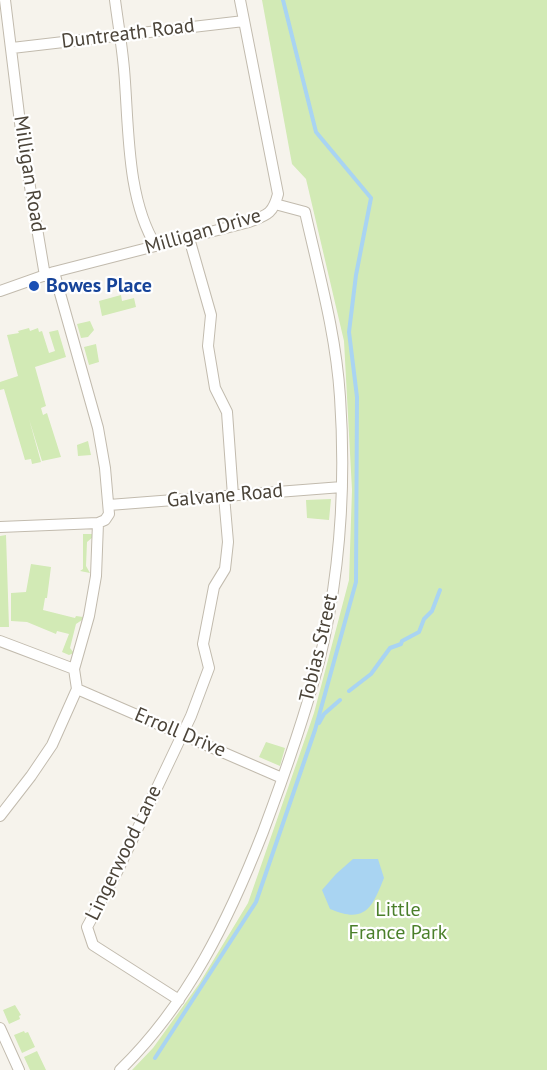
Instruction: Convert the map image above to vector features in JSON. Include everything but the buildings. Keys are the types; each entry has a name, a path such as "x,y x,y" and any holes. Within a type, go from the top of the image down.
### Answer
{"street":[{"name":"Milligan Road","path":"5,0 4,25 12,48 22,139 50,274"},
{"path":"115,0 124,64 133,179 148,234 156,246"},
{"name":"Milligan Drive","path":"0,291 50,274 266,216 272,211 278,194 241,2"},
{"name":"Duntreath Road","path":"12,48 244,21"},
{"name":"Tobias Street","path":"120,1070 148,1042 179,1000 224,924 246,875 307,704 319,659 336,565 342,486 340,399 336,351 305,212 275,204"},
{"name":"Lingerwood Lane","path":"179,1000 93,945 87,927 121,863 191,716 209,668 203,644 214,587 225,569 229,496 227,412 215,388 208,346 211,315 189,238"},
{"path":"0,527 98,523 105,520 109,514 105,468 98,428 50,274"},
{"name":"Galvane Road","path":"109,505 342,486"},
{"path":"0,816 52,745 77,689 74,669 89,616 96,576 98,523"},
{"path":"0,641 74,669"},
{"name":"Erroll Drive","path":"77,689 282,778"},
{"path":"0,1028 19,1070"}],"green space":[{"name":"Little France Park","path":"262,0 547,0 547,1070 132,1070 153,1048 199,984 248,903 314,713 349,580 352,490 344,341 306,179 292,164"},
{"path":"121,295 122,301 134,298 136,307 102,316 99,301"},
{"path":"90,321 94,330 88,337 81,338 77,324"},
{"path":"29,328 30,331 38,328 39,332 42,331 49,353 55,351 49,332 58,330 66,357 35,367 46,406 41,408 43,415 47,413 61,457 42,461 29,419 41,462 32,464 31,459 25,460 4,389 0,390 0,382 18,376 7,335"},
{"path":"96,344 99,362 89,365 84,347"},
{"path":"88,441 91,455 78,456 77,445"},
{"path":"331,499 329,520 307,518 306,500"},
{"path":"83,534 92,534 93,537 87,542 86,566 90,573 80,571 83,569"},
{"path":"6,535 9,627 0,627 0,536"},
{"path":"31,564 51,567 43,610 75,618 76,616 83,617 76,624 70,648 74,653 69,655 62,652 69,634 57,631 56,634 27,622 11,621 11,593 26,592"},
{"path":"266,742 285,748 280,766 259,757"},
{"path":"15,1005 21,1015 20,1019 9,1024 3,1010"},
{"path":"24,1031 28,1032 35,1047 22,1053 14,1035"},
{"path":"37,1051 46,1070 30,1070 24,1057"}],"water":[{"path":"353,859 378,859 384,878 371,905 359,914 352,915 330,909 322,890"}],"waterway":[{"path":"155,1058 256,902 315,730 356,582 357,397 349,332 356,275 371,198 316,132 283,0"},
{"path":"349,691 371,674 390,648 401,644 402,641 419,632 424,619 432,611 440,590"},
{"path":"319,723 324,714 340,700"}],"place":[{"name":"Bowes Place","path":"34,286"}]}
